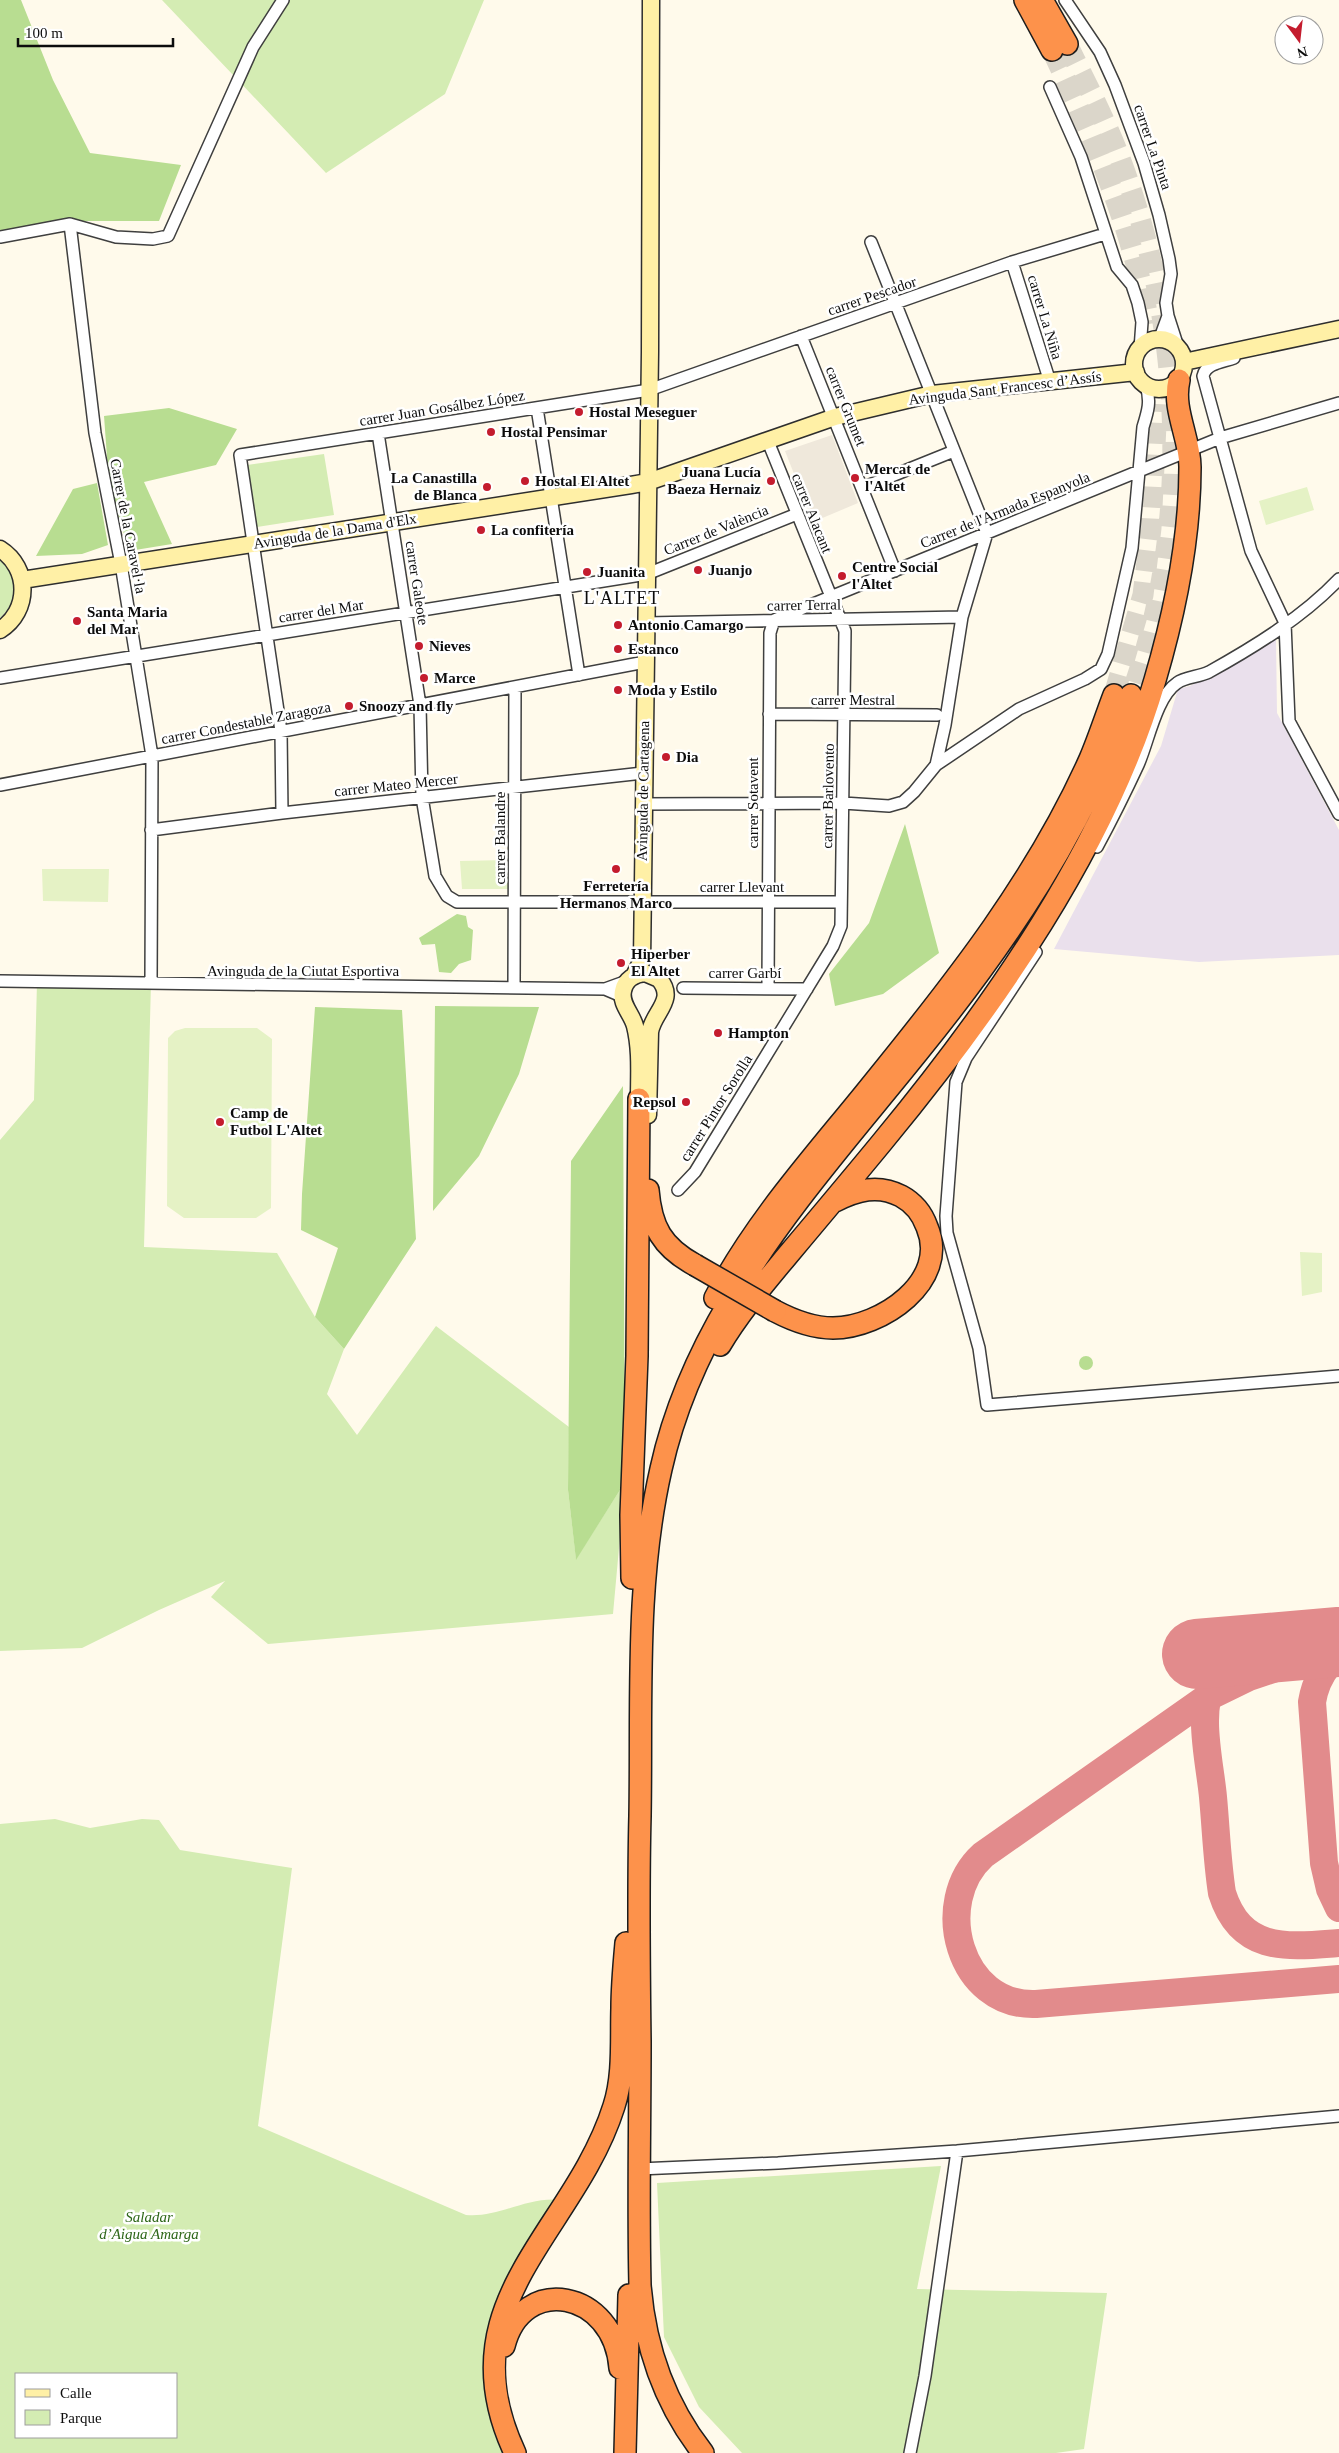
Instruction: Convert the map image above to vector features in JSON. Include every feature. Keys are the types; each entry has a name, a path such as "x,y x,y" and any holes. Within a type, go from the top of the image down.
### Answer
{"highway":[{"path":"1025,0 1059,47 1042,0"},
{"path":"672,1430 723,1340 761,1287 939,1070 995,994 1069,876 1101,816 1124,765 1145,710 1175,602 1187,509 1190,450 1178,408 1181,371"},
{"path":"632,1578 646,1488 660,1429 682,1368 724,1281 744,1248 782,1195 945,993 1022,885 1054,832 1122,695 1101,773 1074,828 1037,890 960,999 760,1252 708,1342 687,1387 672,1430 655,1499 642,1619 638,2146 640,2285 647,2339 663,2389 686,2429 703,2453"},
{"path":"644,1107 647,1187 652,1220 662,1239 670,1248 678,1256 792,1320 822,1327 859,1325 896,1307 918,1286 924,1277 931,1249 930,1233 923,1217 908,1200 887,1191 868,1189 846,1196 831,1204"},
{"path":"625,2453 628,2382 631,2113 626,1936 627,1695 632,1578 631,1516 644,1107"},
{"path":"516,2453 501,2416 498,2399 495,2368 498,2335 505,2305 512,2289 599,2145 615,2105 620,2076 626,1936"},
{"path":"631,2113 639,1974"},
{"path":"523,2453 512,2428 505,2398 502,2367 508,2335 516,2320 529,2309 548,2301 558,2300 570,2300 594,2311 608,2327 618,2351 621,2413 619,2453"}],"main road":[{"name":"Avinguda de Cartagena","path":"642,960 643,773 650,390 651,0"},
{"path":"1181,371 1280,342 1339,329"},
{"path":"1160,338 1171,340 1177,344 1183,354 1181,371 1168,388 1157,389 1146,386 1136,372 1135,358 1140,348 1146,342 1160,338"},
{"name":"Avinguda Sant Francesc d’Assís","path":"648,482 767,439 835,417 932,394 1136,372"},
{"name":"Avinguda de la Dama d'Elx","path":"22,580 552,499 648,482"},
{"path":"0,548 13,560 22,580 23,595 18,610 10,622 0,630"},
{"path":"642,960 657,978 666,1000 650,1027 644,1107 639,1046 635,1027 622,991 642,960"},
{"path":"630,979 657,978"},
{"path":"626,1006 642,1017 656,1014"}],"street":[{"path":"0,237 70,224 116,237 153,239 168,236 253,47 283,0"},
{"name":"carrer La Pinta","path":"1064,0 1100,52 1115,85 1144,163 1159,215 1170,267 1170,291 1166,304 1177,344"},
{"path":"1050,87 1081,157 1117,267 1132,285 1142,322 1140,348"},
{"name":"Carrer de la Caravel·la","path":"70,224 95,433 121,564 152,756 151,983"},
{"name":"carrer Pescador","path":"650,390 1012,262 1105,234"},
{"path":"871,242 987,533 962,617 945,725 936,765"},
{"name":"carrer La Niña","path":"1012,262 1050,382"},
{"name":"carrer La Pinta","path":"1160,338 1168,316"},
{"name":"carrer Grumet","path":"801,336 896,571"},
{"path":"1280,342 1206,369 1203,376 1251,551 1285,624 1289,721 1339,814"},
{"path":"643,804 843,803 889,806 903,802 914,792 936,765 1018,709 1085,679 1101,669 1108,654 1132,548 1141,470 1143,427 1149,409 1150,398 1146,386"},
{"name":"carrer Juan Gosálbez López","path":"253,544 240,455 650,390"},
{"name":"Carrer de l'Armada Espanyola","path":"774,620 1220,438 1339,402"},
{"path":"537,408 579,674"},
{"name":"carrer Galeote","path":"378,433 420,705 422,797 435,876 447,896"},
{"name":"carrer Alacant","path":"767,439 831,598"},
{"path":"862,488 954,451"},
{"name":"Carrer de València","path":"646,574 797,514"},
{"path":"253,544 281,731 282,812"},
{"name":"carrer del Mar","path":"0,678 646,574"},
{"path":"1339,579 1306,609 1240,655 1201,676 1177,683 1161,704 1138,764 1090,859 1045,938 966,1058 956,1082 946,1216 947,1233 979,1348 987,1405 1339,1376"},
{"name":"carrer Barlovento","path":"807,989 838,937 842,902 845,630 831,598"},
{"name":"carrer Terral","path":"646,623 962,617"},
{"name":"carrer Sotavent","path":"773,988 767,902 767,803 770,633 774,620"},
{"name":"carrer Condestable Zaragoza","path":"0,785 645,662"},
{"name":"carrer Balandre","path":"514,988 515,687"},
{"name":"carrer Mestral","path":"769,714 936,715"},
{"name":"carrer Mateo Mercer","path":"151,830 282,812 643,773"},
{"name":"carrer Llevant","path":"447,896 457,902 515,900 842,902"},
{"name":"carrer Garbí","path":"657,978 683,988 807,989"},
{"path":"605,989 630,979"},
{"name":"Avinguda de la Ciutat Esportiva","path":"0,981 178,985 605,989"},
{"path":"666,1000 670,995 683,988"},
{"path":"773,988 789,997 793,1012"},
{"path":"605,989 619,995 626,1006"},
{"name":"carrer Pintor Sorolla","path":"678,1190 695,1172 807,989"},
{"path":"639,2169 778,2163 957,2150 1339,2116"},
{"path":"910,2453 925,2376 957,2150"}],"shaded area":[{"path":"832,435 858,503 813,522 785,451"},
{"path":"1276,638 1277,713 1339,830 1339,955 1199,962 1054,949 1161,746 1178,689 1190,686"}],"green space":[{"path":"0,0 21,0 53,80 90,153 181,165 159,221 68,221 0,232"},
{"path":"162,0 484,0 445,94 326,173"},
{"path":"169,408 237,429 216,465 144,482 172,544 129,551 109,484 104,416"},
{"path":"324,454 334,515 257,527 247,465"},
{"path":"97,483 108,545 82,554 36,556 73,489"},
{"path":"1307,487 1314,510 1266,525 1259,501"},
{"path":"0,556 10,572 15,587 12,603 0,618"},
{"path":"905,824 939,953 883,994 835,1006 829,974 869,923"},
{"path":"507,860 508,889 462,889 460,861"},
{"path":"42,869 109,869 108,902 43,901"},
{"path":"457,914 466,916 468,927 473,930 471,960 459,964 451,973 439,972 435,944 422,945 419,938"},
{"path":"37,982 151,983 144,1247 277,1253 315,1317 344,1349 327,1394 357,1435 436,1326 569,1427 568,1490 576,1559 625,1482 613,1614 268,1644 211,1597 225,1581 159,1610 82,1648 0,1651 0,1140 34,1100"},
{"path":"435,1006 539,1007 519,1074 479,1156 433,1211"},
{"path":"315,1007 402,1010 416,1239 344,1349 315,1317 338,1248 301,1230"},
{"name":"Camp de Futbol L'Altet","path":"185,1028 257,1028 272,1039 271,1208 256,1218 184,1218 167,1206 168,1038 175,1031"},
{"path":"623,1086 625,1482 576,1560 568,1490 571,1161"},
{"path":"1300,1252 1322,1253 1322,1292 1302,1296"},
{"path":"1083,1356 1089,1356 1093,1363 1089,1370 1083,1370 1079,1366 1079,1360"},
{"name":"Saladar d’Aigua Amarga","path":"55,1819 90,1828 142,1819 159,1820 180,1850 292,1868 258,2126 466,2215 490,2213 537,2201 561,2200 507,2282 495,2310 490,2330 487,2351 487,2392 490,2413 503,2453 0,2453 0,1824"},
{"path":"941,2166 917,2289 1107,2293 1084,2449 1056,2453 742,2453 699,2407 664,2337 657,2183"}],"taxiway":[{"path":"1339,1647 1249,1677 1208,1697 983,1855 967,1875 959,1899 957,1924 961,1948 972,1971 988,1989 1009,2000 1036,2004 1339,1979"},
{"path":"1264,1648 1249,1652 1229,1662 1214,1680 1206,1706 1206,1737 1222,1893 1230,1913 1241,1927 1254,1936 1268,1942 1284,1945 1339,1943"},
{"path":"1339,1654 1328,1664 1321,1676 1315,1688 1312,1702 1324,1863 1330,1889 1339,1908"}],"runway":[{"path":"1197,1654 1339,1642"}],"tunnel":[{"path":"1067,44 1116,149 1143,228 1158,294 1168,362 1173,430 1171,497 1164,565 1151,631 1131,695"},
{"path":"1052,50 1110,184 1133,253 1149,324"},
{"path":"1114,695 1143,595 1151,528 1157,404"}],"place":[{"name":"Hostal Meseguer","path":"579,412"},
{"name":"Hostal Pensimar","path":"491,432"},
{"name":"Mercat de l'Altet","path":"855,478"},
{"name":"Hostal El Altet","path":"525,481"},
{"name":"Juana Lucía Baeza Hernaiz","path":"771,481"},
{"name":"La Canastilla de Blanca","path":"487,487"},
{"name":"La confitería","path":"481,530"},
{"name":"Juanjo","path":"698,570"},
{"name":"Juanita","path":"587,572"},
{"name":"Centre Social l'Altet","path":"842,576"},
{"name":"Santa Maria del Mar","path":"77,621"},
{"name":"Antonio Camargo","path":"618,625"},
{"name":"Nieves","path":"419,646"},
{"name":"Estanco","path":"618,649"},
{"name":"Marce","path":"424,678"},
{"name":"Moda y Estilo","path":"618,690"},
{"name":"Snoozy and fly","path":"349,706"},
{"name":"Dia","path":"666,757"},
{"name":"Ferretería Hermanos Marco","path":"616,869"},
{"name":"Hiperber El Altet","path":"621,963"},
{"name":"Hampton","path":"718,1033"},
{"name":"Repsol","path":"686,1102"},
{"name":"Camp de Futbol L'Altet","path":"220,1122"}],"district":[{"name":"L'ALTET","path":"622,598"}]}
